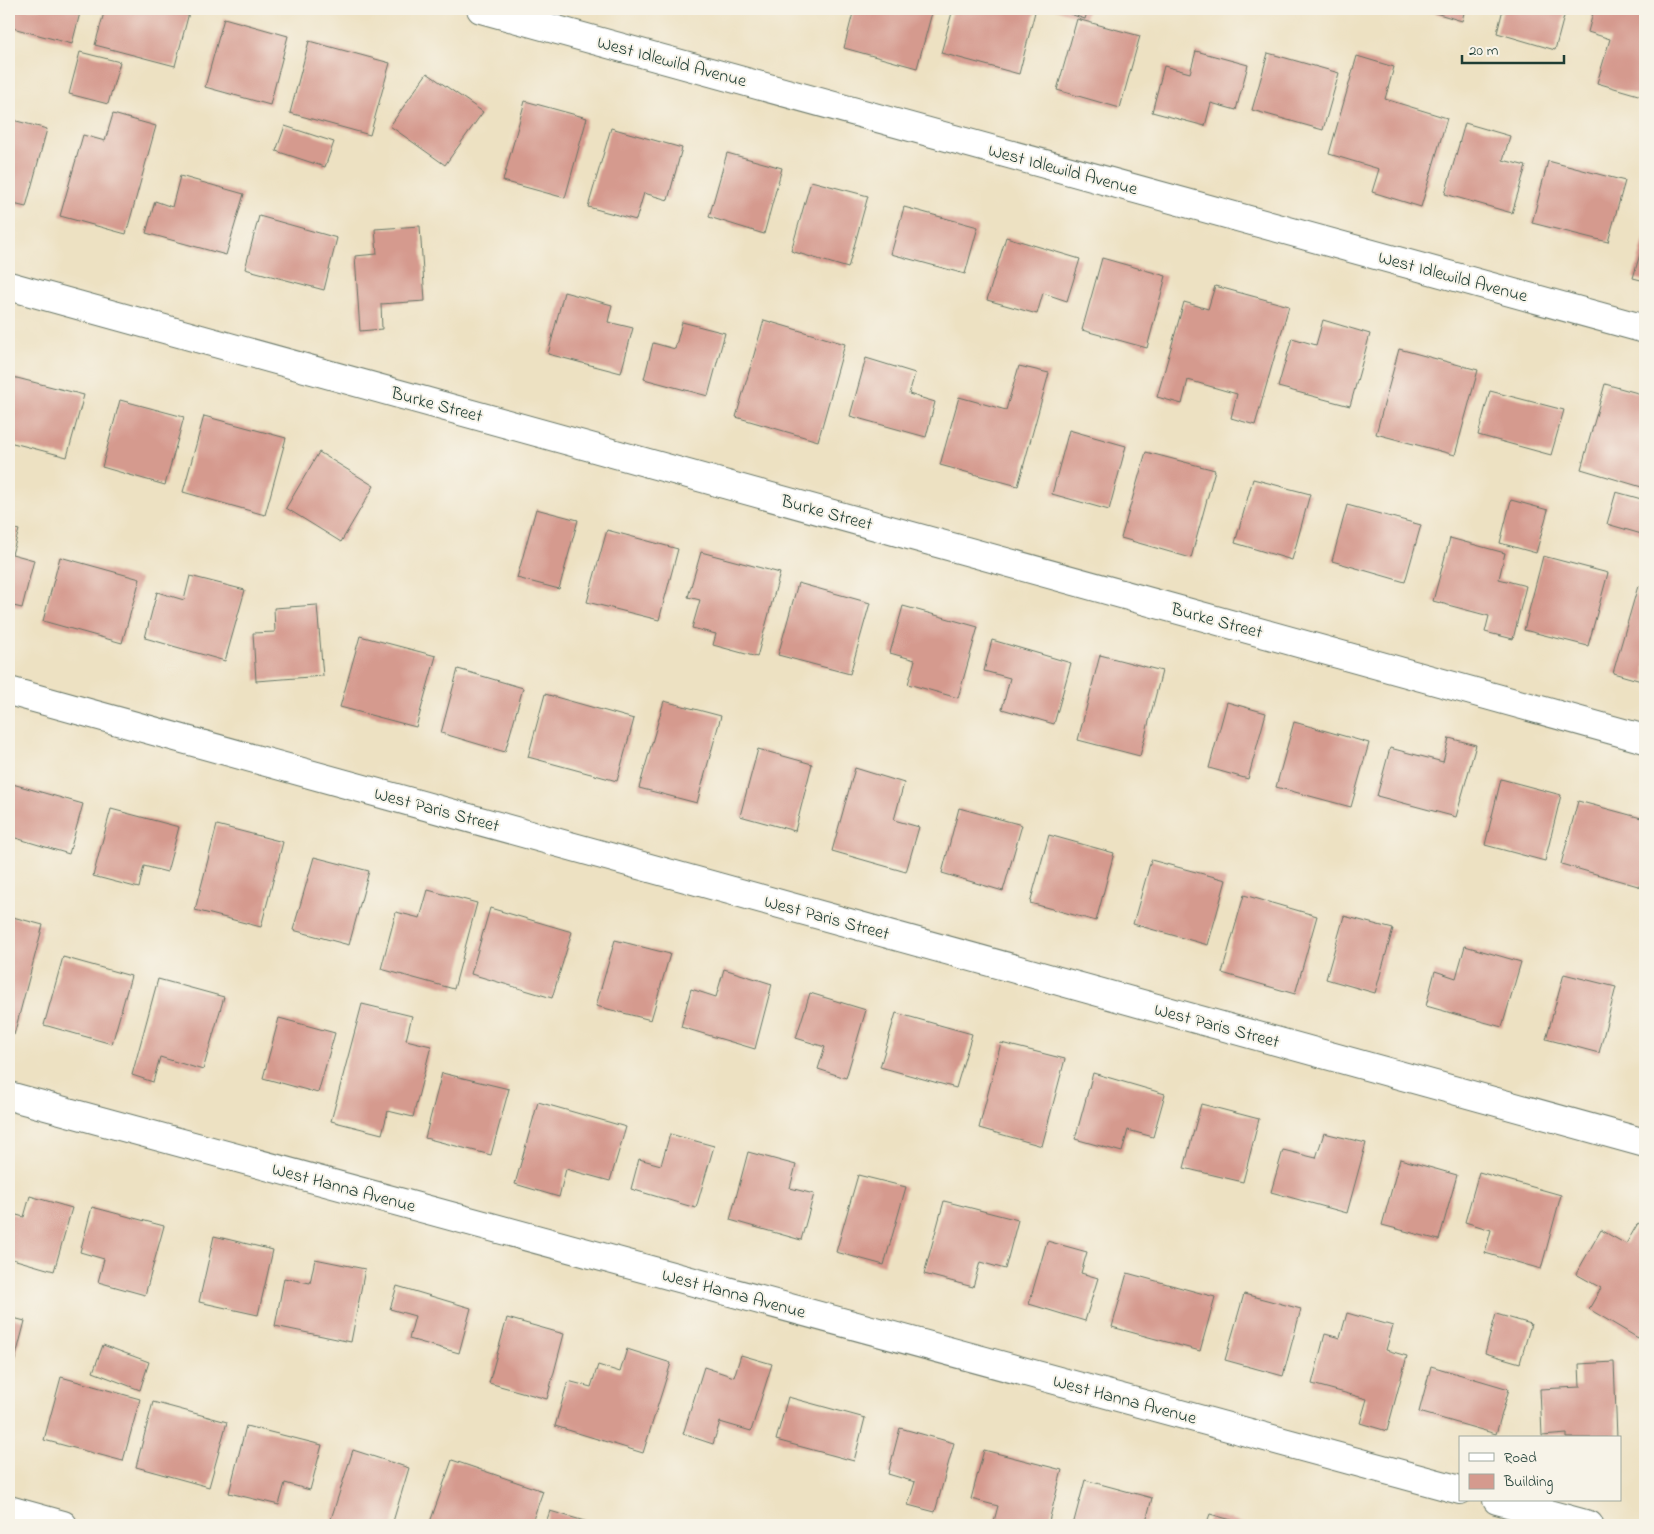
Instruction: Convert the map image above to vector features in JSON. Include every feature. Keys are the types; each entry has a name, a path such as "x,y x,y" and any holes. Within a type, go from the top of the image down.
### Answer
{"street":[{"name":"West Idlewild Avenue","path":"481,9 1645,329"},
{"name":"Burke Street","path":"9,286 1645,739"},
{"name":"West Paris Street","path":"9,691 1645,1143"},
{"name":"West Hanna Avenue","path":"9,1096 1459,1490"},
{"path":"1504,1502 1589,1525"},
{"path":"9,1510 63,1525"}],"building":[{"path":"9,9 81,9 72,44 9,27"},
{"path":"105,9 190,9 175,66 95,45"},
{"path":"854,9 933,9 917,68 844,48"},
{"path":"953,9 1025,9 1035,12 1019,74 941,53"},
{"path":"1055,9 1088,9 1085,19"},
{"path":"1422,9 1465,9 1462,21"},
{"path":"1503,9 1566,9 1555,50 1497,33"},
{"path":"1594,9 1645,9 1645,97 1597,83 1610,39 1588,32"},
{"path":"224,18 288,36 270,105 205,87"},
{"path":"1077,19 1140,36 1120,108 1057,90"},
{"path":"309,41 390,63 370,135 290,113"},
{"path":"1196,51 1248,65 1236,110 1211,103 1205,126 1152,112 1164,66 1190,73"},
{"path":"80,52 120,62 108,104 69,94"},
{"path":"1268,53 1339,73 1323,130 1252,110"},
{"path":"1357,56 1394,67 1385,99 1447,118 1421,207 1372,192 1379,169 1329,154"},
{"path":"427,73 483,112 445,165 390,126"},
{"path":"525,101 587,118 565,198 503,181"},
{"path":"113,114 156,126 126,234 60,216 83,135 105,141"},
{"path":"9,119 47,129 26,207 9,203"},
{"path":"1465,123 1510,136 1503,160 1526,166 1512,213 1445,194"},
{"path":"285,126 334,142 325,167 276,151"},
{"path":"611,128 682,148 668,200 644,193 636,220 588,207"},
{"path":"727,153 782,168 764,234 709,217"},
{"path":"1548,161 1625,181 1608,242 1532,223"},
{"path":"180,176 244,194 226,255 146,233 155,201 172,207"},
{"path":"811,181 868,196 848,268 791,251"},
{"path":"904,207 978,227 965,274 891,254"},
{"path":"259,216 337,238 324,290 245,269"},
{"path":"420,226 425,301 381,304 382,329 360,331 355,256 377,254 375,229"},
{"path":"1006,237 1080,259 1067,301 1043,293 1037,314 987,300"},
{"path":"1645,237 1645,281 1633,278"},
{"path":"1102,258 1166,276 1147,348 1082,330"},
{"path":"1215,286 1289,306 1255,425 1231,418 1237,394 1188,380 1182,404 1157,397 1184,302 1208,309"},
{"path":"564,292 612,305 608,322 633,328 621,373 548,354"},
{"path":"764,320 845,344 818,441 736,417"},
{"path":"1323,320 1370,334 1350,406 1278,387 1292,338 1316,345"},
{"path":"682,322 725,333 708,396 644,379 653,343 675,349"},
{"path":"1399,349 1478,370 1455,455 1376,434"},
{"path":"866,358 915,373 909,394 935,402 926,437 850,416"},
{"path":"1019,366 1049,373 1018,486 940,465 959,397 1006,410"},
{"path":"9,376 84,395 67,457 9,442"},
{"path":"1605,384 1645,395 1645,488 1581,469"},
{"path":"1490,391 1564,410 1551,455 1478,435"},
{"path":"120,400 184,417 165,485 102,467"},
{"path":"204,416 286,438 265,515 183,492"},
{"path":"1069,430 1126,446 1109,510 1052,494"},
{"path":"319,452 374,486 341,542 286,508"},
{"path":"1146,452 1215,470 1191,558 1121,538"},
{"path":"1253,479 1310,494 1292,560 1235,543"},
{"path":"1616,492 1645,500 1645,535 1607,524"},
{"path":"1511,500 1548,510 1536,553 1500,543"},
{"path":"1347,505 1421,525 1405,582 1332,561"},
{"path":"536,509 578,520 559,589 517,578"},
{"path":"9,527 19,530 12,554 34,560 22,608 9,605"},
{"path":"607,530 678,549 659,620 587,602"},
{"path":"1450,538 1505,553 1499,579 1526,586 1513,639 1485,632 1489,616 1433,601"},
{"path":"701,552 780,573 757,657 713,645 716,634 692,628 700,600 688,597"},
{"path":"1543,556 1608,573 1588,646 1524,630"},
{"path":"60,557 140,579 122,643 43,621"},
{"path":"190,576 245,590 225,661 145,638 157,592 184,600"},
{"path":"798,583 870,603 850,674 778,655"},
{"path":"1638,586 1645,588 1645,682 1613,673"},
{"path":"317,605 323,676 256,681 253,633 275,632 274,608"},
{"path":"903,606 978,627 958,698 908,684 915,660 890,653"},
{"path":"360,636 436,656 416,727 340,707"},
{"path":"992,640 1071,663 1054,724 1002,709 1010,678 984,671"},
{"path":"1100,655 1162,671 1140,756 1078,740"},
{"path":"458,669 523,688 505,752 441,733"},
{"path":"545,694 634,719 617,781 528,757"},
{"path":"664,701 721,716 697,803 639,788"},
{"path":"1227,702 1266,713 1248,779 1209,768"},
{"path":"1294,722 1369,743 1351,807 1276,787"},
{"path":"1449,738 1476,745 1456,817 1377,796 1390,748 1443,762"},
{"path":"758,749 812,764 795,831 740,816"},
{"path":"855,768 904,783 894,820 919,827 906,872 832,851"},
{"path":"1501,779 1561,795 1545,861 1485,845"},
{"path":"9,783 83,804 69,854 9,836"},
{"path":"1578,801 1645,819 1645,888 1561,864"},
{"path":"959,808 1022,825 1003,891 942,873"},
{"path":"111,809 179,827 167,872 144,866 139,888 93,876"},
{"path":"217,825 283,842 261,927 195,910"},
{"path":"1049,835 1114,853 1096,921 1030,903"},
{"path":"314,857 369,871 349,945 293,930"},
{"path":"1151,860 1226,880 1208,945 1133,924"},
{"path":"428,890 477,903 454,989 381,969 396,912 420,918"},
{"path":"1244,895 1317,916 1295,994 1222,973"},
{"path":"490,908 572,932 552,998 471,974"},
{"path":"9,916 43,925 14,1035 9,1033"},
{"path":"1344,916 1393,929 1375,993 1326,979"},
{"path":"615,940 670,954 651,1020 596,1006"},
{"path":"1465,946 1521,962 1502,1027 1426,1006 1435,971 1456,978"},
{"path":"63,957 131,976 112,1044 44,1025"},
{"path":"724,969 772,984 755,1049 681,1027 691,989 716,997"},
{"path":"1564,974 1616,987 1599,1053 1546,1039"},
{"path":"158,979 224,997 203,1070 160,1057 153,1082 132,1075"},
{"path":"810,993 866,1010 846,1078 818,1069 825,1047 796,1038"},
{"path":"362,1004 412,1016 406,1040 431,1046 413,1117 388,1111 382,1134 331,1121"},
{"path":"896,1013 972,1034 956,1088 880,1067"},
{"path":"279,1018 335,1033 318,1093 263,1078"},
{"path":"1001,1043 1065,1059 1042,1146 979,1128"},
{"path":"442,1073 509,1089 491,1155 425,1138"},
{"path":"1093,1073 1165,1094 1153,1137 1128,1130 1122,1152 1075,1139"},
{"path":"538,1102 626,1127 610,1181 566,1169 559,1197 515,1184"},
{"path":"1201,1104 1259,1119 1243,1182 1184,1168"},
{"path":"1324,1133 1366,1143 1347,1213 1271,1192 1283,1150 1316,1158"},
{"path":"670,1134 714,1146 696,1208 631,1189 639,1159 661,1165"},
{"path":"748,1152 796,1165 790,1188 814,1194 801,1240 730,1220"},
{"path":"1400,1159 1457,1175 1439,1240 1382,1225"},
{"path":"1479,1172 1561,1195 1541,1269 1485,1253 1491,1230 1465,1222"},
{"path":"858,1175 906,1187 884,1265 836,1252"},
{"path":"30,1196 72,1208 54,1271 9,1258 9,1213 24,1217"},
{"path":"944,1201 1018,1220 1005,1269 980,1262 973,1287 924,1274"},
{"path":"92,1207 164,1226 145,1295 98,1282 104,1259 80,1252"},
{"path":"1638,1223 1645,1227 1645,1326 1638,1338 1589,1309 1601,1288 1576,1274 1601,1230 1626,1244"},
{"path":"214,1236 273,1250 258,1315 199,1302"},
{"path":"1047,1241 1087,1252 1081,1273 1098,1278 1085,1321 1029,1304"},
{"path":"315,1259 365,1269 351,1342 275,1326 284,1278 310,1283"},
{"path":"1127,1273 1215,1297 1200,1351 1112,1327"},
{"path":"397,1286 471,1308 459,1353 409,1339 415,1316 390,1309"},
{"path":"1244,1294 1301,1309 1283,1376 1225,1360"},
{"path":"1347,1313 1393,1326 1386,1350 1407,1356 1387,1431 1360,1423 1367,1399 1312,1384 1325,1334 1340,1338"},
{"path":"1496,1314 1531,1324 1520,1363 1485,1353"},
{"path":"9,1317 25,1321 9,1383"},
{"path":"507,1318 564,1334 547,1399 489,1383"},
{"path":"103,1345 149,1362 140,1390 93,1372"},
{"path":"627,1349 671,1363 643,1453 555,1426 568,1381 591,1387 598,1365 620,1372"},
{"path":"741,1355 772,1364 751,1431 720,1422 713,1444 683,1434 704,1367 734,1377"},
{"path":"1614,1362 1617,1436 1567,1436 1567,1434 1542,1436 1540,1389 1580,1387 1579,1364"},
{"path":"1431,1366 1509,1389 1496,1434 1419,1412"},
{"path":"61,1377 140,1399 123,1461 44,1440"},
{"path":"788,1397 865,1418 854,1461 776,1440"},
{"path":"153,1402 227,1422 209,1487 136,1467"},
{"path":"246,1426 322,1445 310,1490 285,1483 279,1505 229,1493"},
{"path":"900,1428 954,1443 935,1512 908,1505 915,1482 888,1474"},
{"path":"353,1450 409,1468 392,1525 350,1525 331,1519"},
{"path":"984,1450 1062,1470 1048,1525 993,1525 998,1506 971,1499"},
{"path":"452,1460 543,1491 531,1525 429,1525"},
{"path":"1085,1480 1152,1498 1145,1525 1073,1525"},
{"path":"550,1511 588,1522 587,1525 545,1525"},
{"path":"1210,1514 1249,1525 1206,1525"}]}
